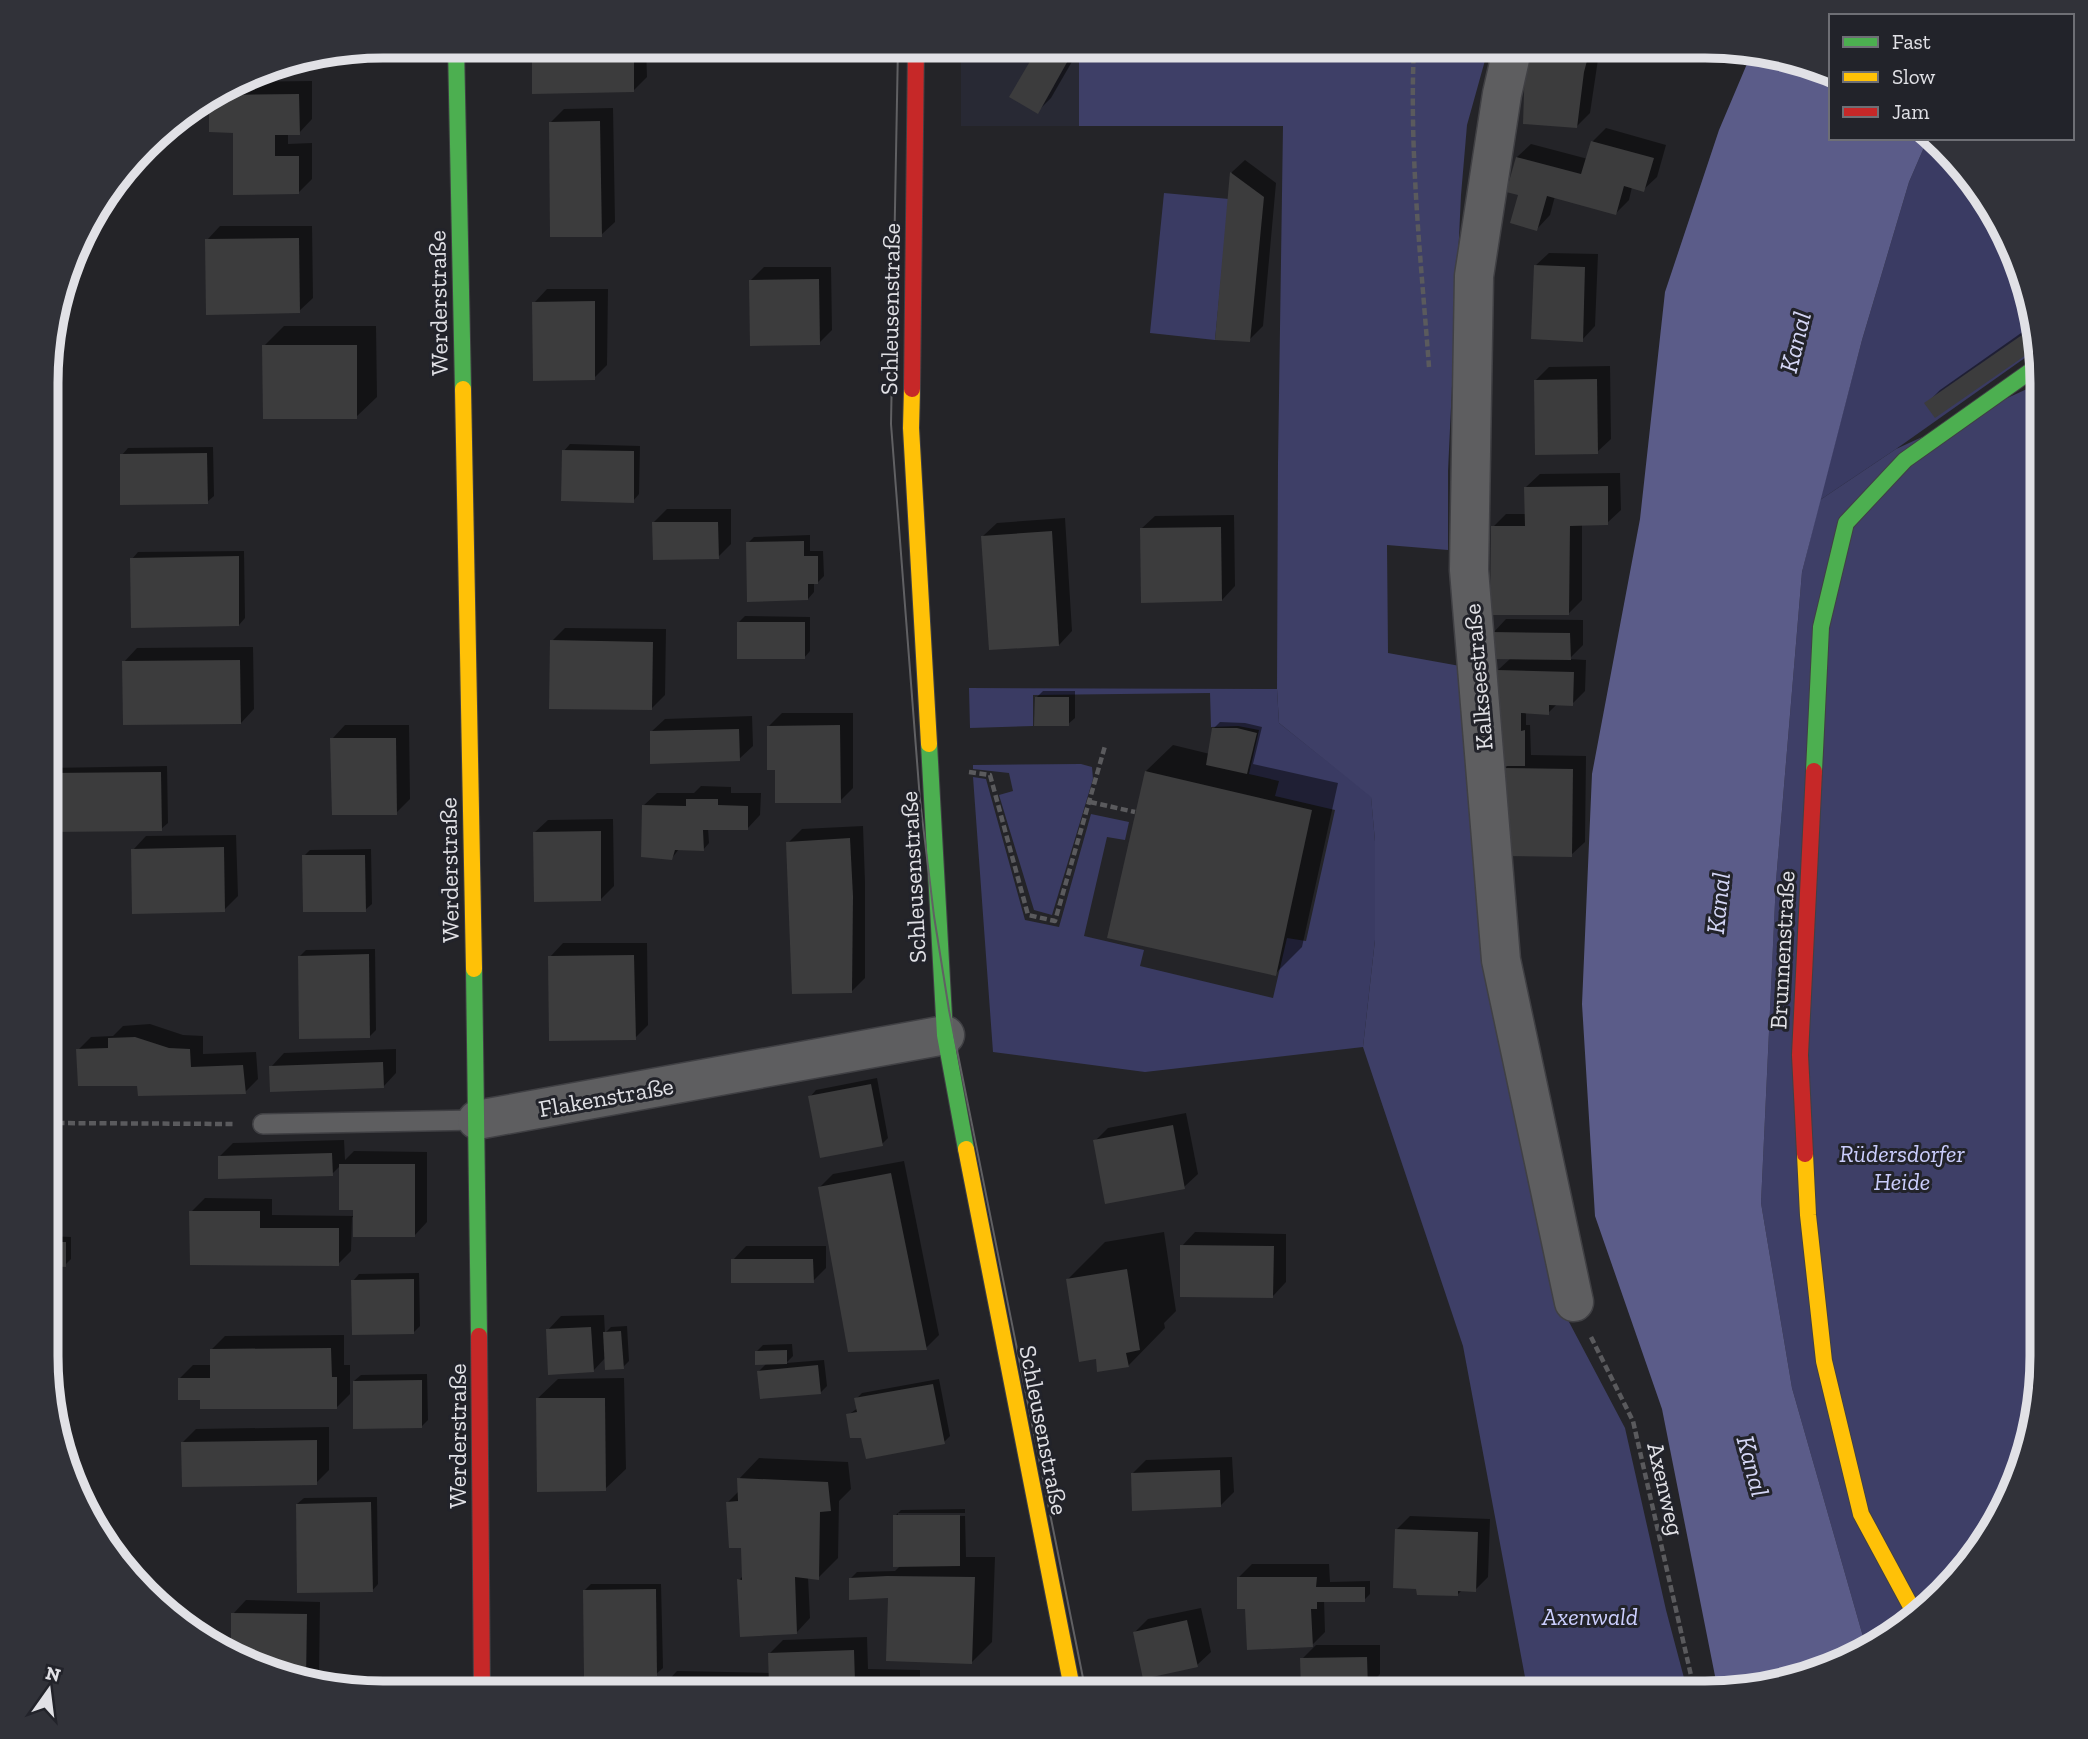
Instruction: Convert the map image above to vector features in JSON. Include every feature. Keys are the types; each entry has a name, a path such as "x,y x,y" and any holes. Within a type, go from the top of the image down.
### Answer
{"street":[{"name":"Werderstraße","path":"456,58 477,1120 482,1681"},
{"name":"Schleusenstraße","path":"916,58 911,428 945,1035 1071,1681"},
{"name":"Kalkseestraße","path":"1510,58 1502,94 1474,275 1469,570 1501,960 1574,1302"},
{"name":"Brunnenstraße","path":"1911,1608 1861,1514 1824,1361 1808,1215 1800,1055 1821,627 1846,523 1906,460 2030,371"},
{"name":"Flakenstraße","path":"477,1120 945,1035"}],"lane":[{"name":"Flakenstraße","path":"263,1124 477,1120"}],"path":[{"path":"1413,58 1417,215 1429,368"},
{"path":"968,772 990,775 1028,915 1055,921 1105,746"},
{"path":"968,763 969,785"},
{"path":"1090,802 1135,812"},
{"path":"58,1123 263,1124"},
{"name":"Axenweg","path":"1574,1302 1633,1421 1692,1681"}],"shaded area":[{"path":"961,58 1458,58 1283,126 961,126"},
{"path":"1926,144 1950,168 1976,202 1997,239 2013,278 2024,319 2029,355 1820,500 1862,340 1909,182"},
{"path":"1164,193 1229,199 1215,340 1150,333"},
{"path":"969,688 1277,689 1279,723 1371,796 1375,841 1375,940 1363,1047 1145,1072 993,1052 973,777 986,779 1025,920 1059,927 1091,814 1129,822 1125,840 1107,837 1084,936 1144,950 1140,966 1273,998 1287,938 1306,941 1335,810 1275,796 1279,781 1249,774 1259,730 1238,726 1211,727 1210,693 1033,695 1033,726 970,728"},
{"path":"1081,764 1092,767 1093,779 1052,915 1034,910 999,795 1013,791 1009,773 973,769 973,765"}],"green space":[{"name":"Axenwald","path":"1079,58 1486,58 1467,125 1461,195 1448,471 1448,550 1387,545 1388,653 1460,666 1559,1303 1625,1428 1685,1681 1527,1681 1525,1677 1463,1346 1363,1047 1375,940 1375,841 1371,797 1279,723 1278,462 1283,126 1079,126"},
{"name":"Rüdersdorfer Heide","path":"2030,388 2030,1378 2024,1420 2013,1461 1997,1500 1976,1537 1950,1571 1920,1601 1864,1640 1792,1388 1761,1203 1776,881 1802,572 1820,500 1896,449"}],"water":[{"name":"Kanal","path":"1748,61 1790,69 1829,82 1829,140 1922,140 1926,144 1909,182 1862,340 1802,572 1776,881 1761,1203 1792,1388 1864,1640 1830,1657 1790,1670 1727,1681 1716,1681 1662,1409 1595,1216 1582,1004 1592,774 1640,519 1665,292 1719,130"}],"building":[{"path":"532,58 634,58 634,92 532,94"},
{"path":"1032,58 1069,58 1038,114 1009,97"},
{"path":"1526,58 1588,58 1577,128 1523,124"},
{"path":"299,94 300,135 275,135 275,156 299,156 299,194 233,195 233,133 209,132 209,108 232,95"},
{"path":"600,121 602,237 550,237 549,122"},
{"path":"1591,141 1654,158 1644,192 1624,186 1616,215 1547,196 1537,231 1510,223 1518,195 1506,192 1516,157 1581,174"},
{"path":"1230,172 1264,197 1250,342 1215,340"},
{"path":"299,238 300,313 206,315 205,239"},
{"path":"1534,265 1585,267 1583,342 1531,339"},
{"path":"819,279 820,345 750,346 749,280"},
{"path":"595,301 595,380 533,381 532,302"},
{"path":"2026,332 2029,353 1935,418 1924,403"},
{"path":"262,345 357,345 357,419 263,419"},
{"path":"1597,379 1598,454 1535,455 1534,380"},
{"path":"562,450 634,451 634,503 561,501"},
{"path":"207,453 208,504 120,505 120,454"},
{"path":"1608,486 1608,525 1570,526 1569,615 1490,615 1491,526 1525,526 1524,487"},
{"path":"652,522 718,522 719,559 653,560"},
{"path":"1221,527 1222,601 1141,603 1140,528"},
{"path":"1052,531 1059,646 989,650 981,536"},
{"path":"804,541 804,556 818,556 818,584 808,584 808,600 747,602 746,542"},
{"path":"239,556 239,626 131,628 130,558"},
{"path":"737,622 805,622 805,659 737,659"},
{"path":"1491,632 1570,633 1571,660 1491,659"},
{"path":"550,640 653,642 652,710 549,709"},
{"path":"240,660 241,724 123,725 122,661"},
{"path":"1497,670 1574,672 1573,706 1549,705 1549,715 1521,713 1521,731 1525,730 1525,766 1496,766"},
{"path":"1035,697 1069,697 1069,726 1034,726"},
{"path":"840,725 841,803 775,803 775,770 767,770 767,726"},
{"path":"1212,728 1237,728 1257,733 1247,774 1206,765"},
{"path":"739,729 740,761 650,764 650,731"},
{"path":"330,738 396,738 397,815 332,815"},
{"path":"1503,768 1573,769 1572,857 1502,856"},
{"path":"1145,771 1312,810 1276,976 1107,938"},
{"path":"161,772 162,831 58,832 58,773"},
{"path":"686,799 718,799 718,805 748,806 748,830 703,830 704,851 675,850 672,860 641,857 642,805 686,806"},
{"path":"601,831 601,901 534,902 533,832"},
{"path":"850,838 853,896 852,993 792,994 786,842"},
{"path":"224,847 225,912 132,914 131,849"},
{"path":"302,855 365,855 366,912 303,912"},
{"path":"369,954 370,1038 299,1039 298,956"},
{"path":"634,955 636,1040 549,1041 548,956"},
{"path":"135,1037 169,1048 190,1049 191,1067 243,1065 246,1094 138,1096 137,1086 78,1086 76,1049 108,1048 108,1038"},
{"path":"383,1062 384,1088 270,1092 269,1066"},
{"path":"871,1084 883,1146 820,1158 808,1096"},
{"path":"1173,1125 1185,1189 1105,1204 1093,1140"},
{"path":"332,1153 333,1176 218,1179 218,1156"},
{"path":"339,1164 415,1164 415,1237 353,1237 353,1210 339,1210"},
{"path":"891,1173 927,1350 848,1352 818,1187"},
{"path":"189,1211 260,1211 260,1228 339,1228 339,1266 190,1265"},
{"path":"58,1242 66,1242 66,1267 58,1267"},
{"path":"1180,1245 1274,1246 1273,1298 1180,1297"},
{"path":"731,1259 813,1259 814,1283 731,1283"},
{"path":"1127,1269 1140,1350 1126,1353 1129,1367 1097,1372 1096,1359 1079,1362 1066,1279"},
{"path":"414,1279 414,1334 352,1335 351,1280"},
{"path":"591,1327 594,1372 548,1375 546,1329"},
{"path":"621,1331 624,1369 605,1370 603,1332"},
{"path":"331,1348 332,1377 337,1377 337,1409 200,1409 200,1400 178,1400 178,1378 210,1378 210,1349"},
{"path":"787,1350 787,1364 755,1365 755,1351"},
{"path":"818,1365 821,1394 760,1399 757,1371"},
{"path":"422,1380 422,1428 353,1429 353,1381"},
{"path":"933,1384 945,1444 866,1459 861,1438 850,1438 846,1414 857,1412 854,1398"},
{"path":"536,1398 605,1398 606,1491 537,1492"},
{"path":"317,1440 317,1485 182,1487 181,1442"},
{"path":"1220,1470 1221,1507 1132,1511 1131,1473"},
{"path":"737,1478 828,1482 831,1511 820,1512 819,1580 795,1577 797,1634 740,1637 737,1579 742,1580 741,1548 729,1548 726,1502 738,1501"},
{"path":"371,1502 373,1592 297,1593 296,1504"},
{"path":"893,1515 960,1515 960,1566 893,1567"},
{"path":"1395,1529 1478,1532 1476,1592 1458,1591 1458,1596 1417,1595 1416,1589 1393,1588"},
{"path":"975,1577 972,1664 886,1661 888,1598 849,1600 849,1578"},
{"path":"1237,1577 1317,1577 1316,1587 1365,1587 1365,1602 1317,1602 1317,1609 1311,1609 1313,1647 1247,1650 1245,1609 1237,1609"},
{"path":"656,1589 657,1676 584,1677 583,1590"},
{"path":"231,1613 307,1614 306,1672 258,1657 231,1644"},
{"path":"1187,1620 1198,1667 1143,1679 1133,1632"},
{"path":"854,1650 855,1681 769,1681 768,1653"},
{"path":"1367,1657 1368,1681 1301,1681 1300,1658"}],"tram line":[{"path":"898,58 891,424 920,800 949,1010 1084,1681"}],"traffic: fast":[{"path":"456,58 463,389"},
{"path":"1814,771 1821,627 1846,523 1905,460 2030,371"},
{"path":"929,744 945,1035 966,1149"},
{"path":"474,969 479,1336"}],"traffic: slow":[{"path":"463,389 474,969"},
{"path":"912,389 911,428 929,744"},
{"path":"966,1149 1071,1681"},
{"path":"1805,1154 1808,1215 1824,1361 1861,1514 1911,1608"}],"traffic: jam":[{"path":"912,389 916,58"},
{"path":"1805,1154 1800,1055 1814,771"},
{"path":"479,1336 482,1681"}]}
